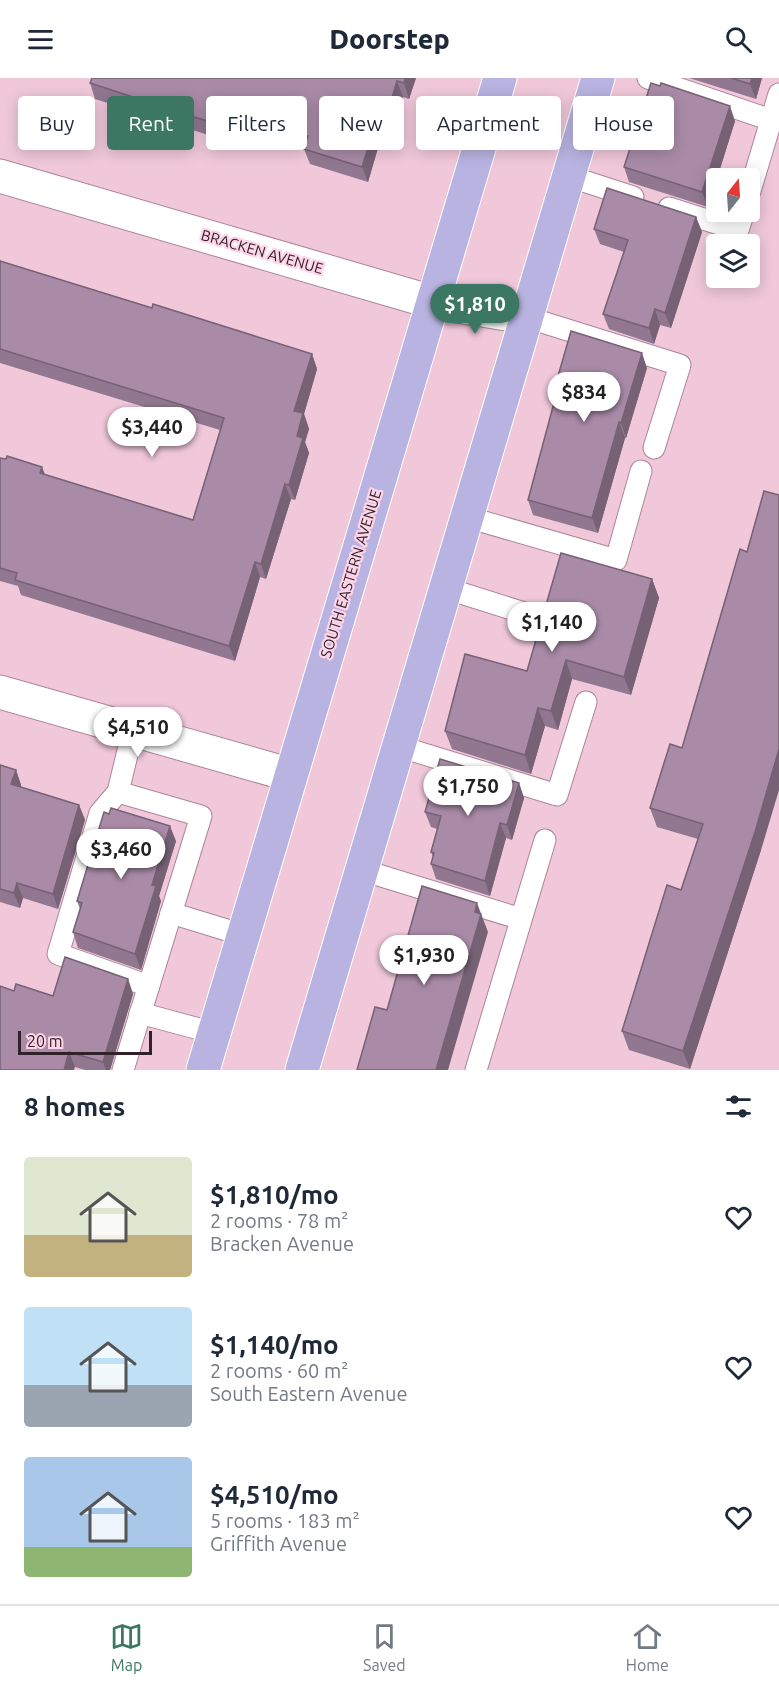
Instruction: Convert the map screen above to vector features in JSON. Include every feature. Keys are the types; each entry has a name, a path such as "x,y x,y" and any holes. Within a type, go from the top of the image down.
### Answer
{"main road":[{"name":"SOUTH EASTERN AVENUE","path":"203,1070 500,78"},
{"path":"302,1070 598,78"}],"street":[{"name":"BRACKEN AVENUE","path":"0,176 432,302 526,317"},
{"path":"0,692 291,775"}],"lane":[{"path":"648,78 771,120"},
{"path":"757,168 779,94"},
{"path":"568,176 706,220"},
{"path":"713,222 738,230 741,222"},
{"path":"526,317 680,365 654,448"},
{"path":"466,517 616,560 641,471"},
{"path":"446,588 540,618"},
{"path":"398,746 557,795 586,702"},
{"path":"133,730 118,792 100,813 58,954 148,986"},
{"path":"118,792 201,816 123,1070"},
{"path":"476,1070 545,840"},
{"path":"362,870 521,919"},
{"path":"171,913 243,935"},
{"path":"140,1013 214,1033"}],"building":[{"path":"92,78 405,78 404,83 397,81 392,96 319,96 319,150 367,150 362,167 307,150 307,96 206,96 206,121 194,117 194,96 130,96 90,83"},
{"path":"731,78 752,78 750,84"},
{"path":"651,83 660,86 661,83 730,106 710,168 706,168 706,180 702,192 624,167 629,150 674,150 674,96 647,96"},
{"path":"607,188 696,217 665,313 655,309 649,328 603,314 628,240 594,229"},
{"path":"0,261 152,308 153,304 312,354 294,411 303,413 297,436 303,438 289,485 285,484 261,564 255,562 229,646 15,580 17,573 0,568 0,458 6,459 7,456 42,467 40,473 193,520 224,418 0,349"},
{"path":"571,331 642,353 621,423 619,422 592,518 528,500"},
{"path":"764,491 779,495 779,749 755,832 683,1051 622,1031 667,885 681,890 703,824 650,808 670,744 682,748 740,549 747,552"},
{"path":"561,553 652,579 624,677 566,660 551,711 538,708 525,755 445,731 465,654 527,671"},
{"path":"440,759 519,783 507,825 500,823 485,881 431,864 434,853 431,852 441,816 425,812"},
{"path":"0,765 16,770 11,784 79,805 53,894 17,883 14,893 0,889"},
{"path":"111,808 170,826 152,885 156,886 135,954 73,932 82,903 77,901 104,812 109,814"},
{"path":"422,886 477,903 475,912 481,914 436,1070 357,1070 375,1007 387,1010"},
{"path":"65,957 128,979 103,1062 69,1052 64,1070 0,1070 0,986 14,991 16,984 53,996"}]}
